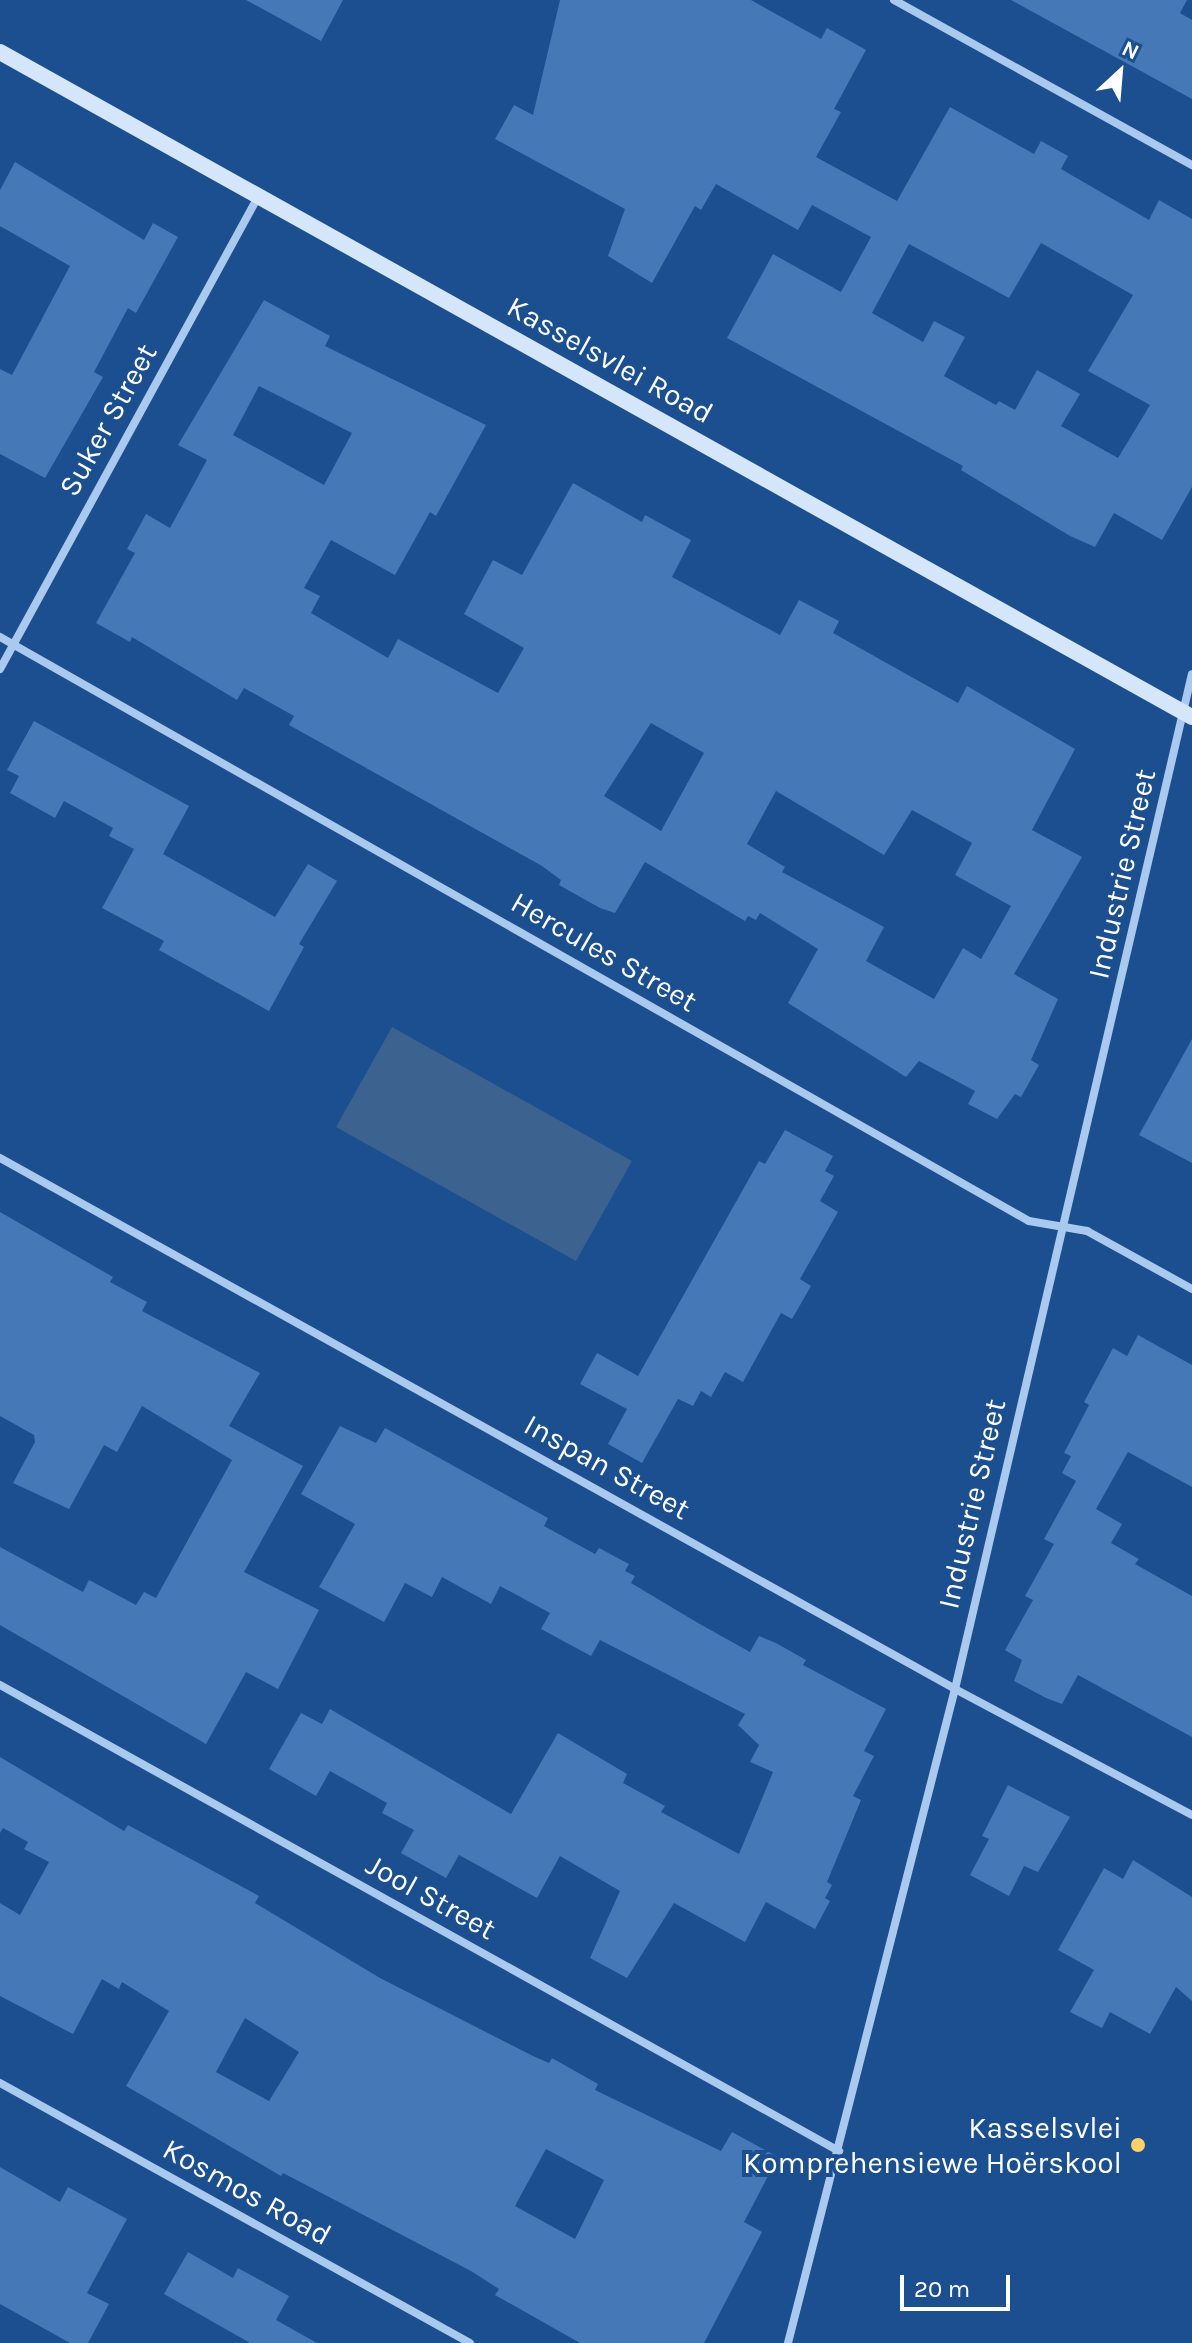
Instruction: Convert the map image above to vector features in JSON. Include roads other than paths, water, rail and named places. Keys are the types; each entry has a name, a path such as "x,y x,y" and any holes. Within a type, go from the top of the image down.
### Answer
{"street":[{"path":"894,0 1192,165"},
{"name":"Kasselsvlei Road","path":"0,52 1187,714"},
{"name":"Suker Street","path":"0,669 259,195"},
{"name":"Hercules Street","path":"0,637 1029,1221 1087,1231 1192,1289"},
{"name":"Industrie Street","path":"788,2343 955,1689 1187,714 1192,674"},
{"name":"Inspan Street","path":"0,1158 955,1689 1192,1815"},
{"name":"Jool Street","path":"0,1685 839,2151"},
{"name":"Kosmos Road","path":"0,2083 470,2343"}],"water":[{"path":"392,1027 632,1161 576,1261 336,1127"}],"place":[{"name":"Kasselsvlei Komprehensiewe Hoërskool","path":"1138,2145"}]}
